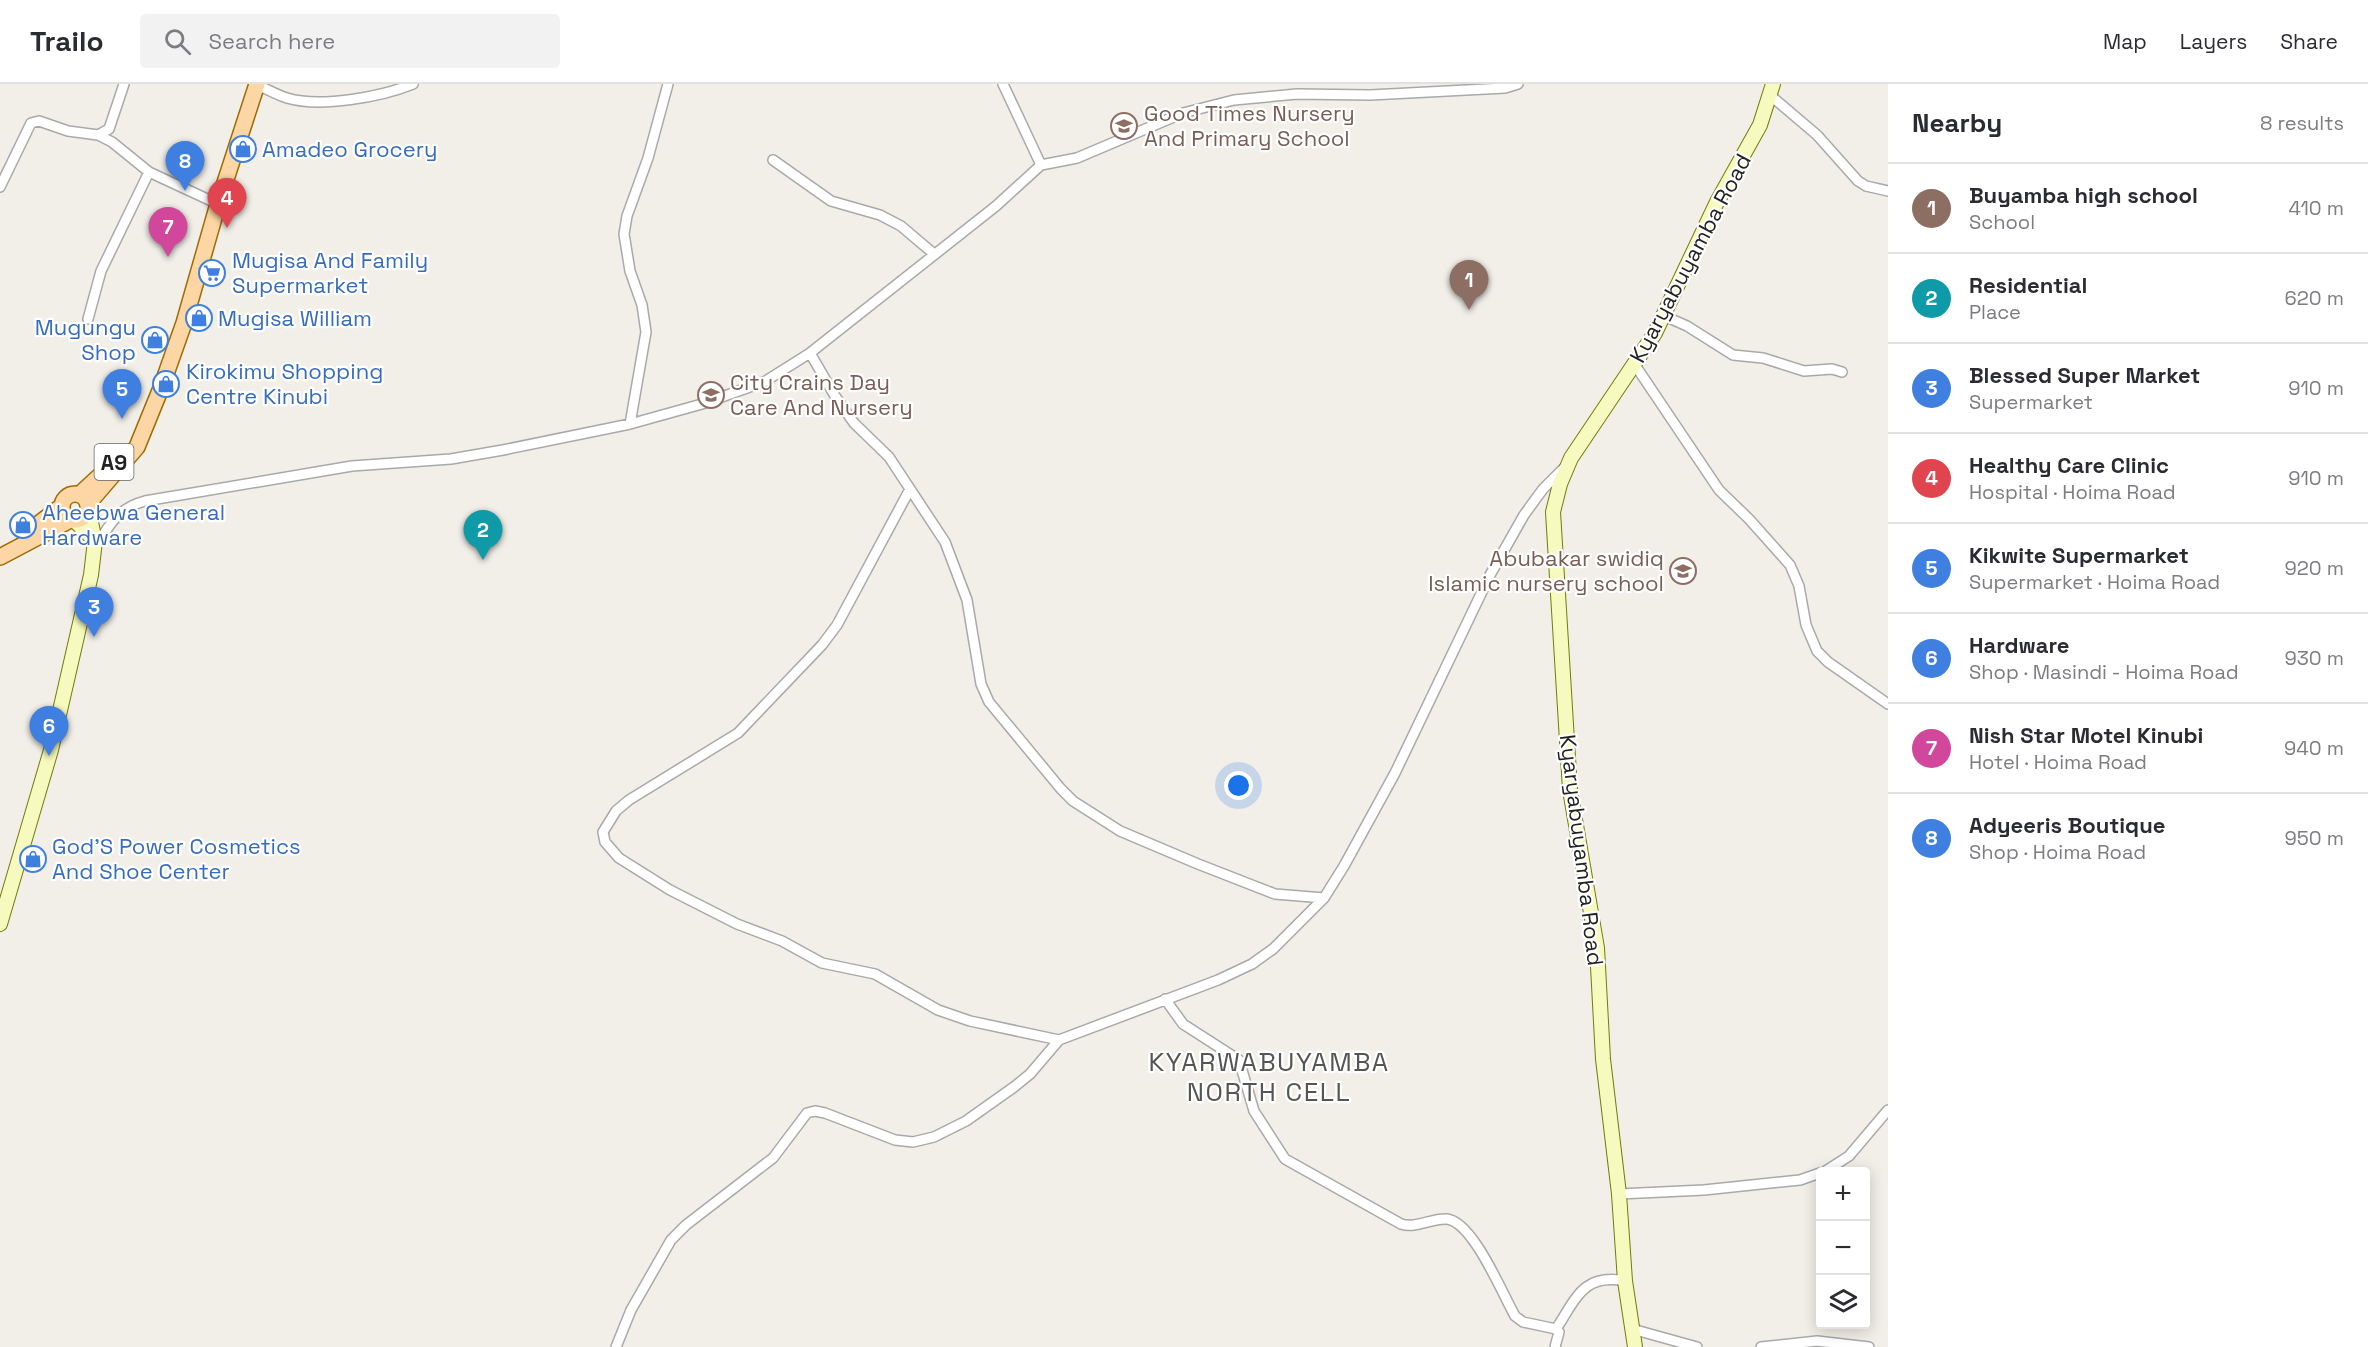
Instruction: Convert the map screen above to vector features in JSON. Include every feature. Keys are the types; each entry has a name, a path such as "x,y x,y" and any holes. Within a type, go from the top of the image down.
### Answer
{"main road":[{"name":"A9","path":"2,556 17,539 69,515 85,516 85,502 109,467 144,426 174,355 218,204 257,84"},
{"name":"A9","path":"69,515 68,496 85,502"}],"street":[{"path":"98,135 109,129 124,84"},
{"path":"257,84 290,99 334,101 366,97 413,84"},
{"path":"630,424 646,332 642,305 630,271 624,234 627,216 648,158 668,84"},
{"path":"1003,84 1041,165"},
{"path":"94,547 112,520 124,509 145,501 352,466 451,459 630,424 702,404 764,382 810,353 996,206 1041,165 1077,158 1183,113 1234,100 1297,94 1370,95 1495,88 1518,84"},
{"path":"1772,90 1858,181 1866,186 1888,191"},
{"name":"Kyaryabuyamba Road","path":"1635,1347 1625,1281 1619,1194 1603,1059 1597,948 1570,790 1553,512 1560,484 1571,458 1655,333 1717,202 1760,125 1772,90"},
{"path":"0,187 31,123 39,122 68,131 98,135 112,142 148,172 218,204"},
{"path":"773,160 831,201 880,215 901,226 934,255"},
{"path":"88,319 100,271 148,172"},
{"path":"1662,315 1687,326 1733,355 1763,358 1804,371 1832,369 1842,372"},
{"path":"810,353 854,423 889,457 945,542 967,600 981,684 990,702 1072,801 1120,831 1275,894 1324,898"},
{"path":"1635,365 1719,490 1749,519 1790,566 1798,586 1806,625 1816,651 1888,704"},
{"path":"616,1347 631,1311 671,1240 686,1225 773,1158 807,1113 815,1111 825,1113 896,1140 913,1142 934,1137 966,1121 1014,1087 1030,1074 1059,1040 1218,980 1252,964 1273,949 1324,898 1349,858 1395,773 1490,575 1524,515 1571,458"},
{"path":"910,489 837,625 822,645 738,733 616,811 603,832 605,842 619,858 670,890 712,913 782,942 822,963 875,974 938,1010 970,1021 1059,1040"},
{"path":"0,924 51,750 91,575 94,547 85,502"},
{"path":"69,515 94,547"},
{"path":"1165,999 1183,1024 1239,1060 1254,1112 1285,1159 1401,1224 1419,1225 1442,1219 1459,1223 1473,1239 1515,1316 1523,1322 1556,1329 1559,1332 1555,1347"},
{"path":"1830,1167 1849,1156 1888,1110"},
{"path":"1619,1194 1704,1190 1800,1180 1816,1174"},
{"path":"1556,1329 1577,1297 1592,1282 1610,1278 1625,1281"},
{"path":"1632,1329 1697,1347"},
{"path":"1761,1347 1816,1341 1869,1347"}],"place":[{"name":"Good Times Nursery And Primary School","path":"1124,126"},
{"name":"Amadeo Grocery","path":"243,149"},
{"name":"Adyeeris Boutique","path":"185,191"},
{"name":"Healthy Care Clinic","path":"227,228"},
{"name":"Nish Star Motel Kinubi","path":"168,257"},
{"name":"Mugisa And Family Supermarket","path":"212,273"},
{"name":"Buyamba high school","path":"1469,310"},
{"name":"Mugisa William","path":"199,318"},
{"name":"Mugungu Shop","path":"155,340"},
{"name":"Kirokimu Shopping Centre Kinubi","path":"166,384"},
{"name":"City Crains Day Care And Nursery","path":"711,395"},
{"name":"Kikwite Supermarket","path":"122,419"},
{"name":"Aheebwa General Hardware","path":"23,525"},
{"name":"Residential","path":"483,560"},
{"name":"Abubakar swidiq Islamic nursery school","path":"1683,571"},
{"name":"Blessed Super Market","path":"94,637"},
{"name":"Hardware","path":"49,756"},
{"name":"God'S Power Cosmetics And Shoe Center","path":"33,859"}],"district":[{"name":"KYARWABUYAMBA NORTH CELL","path":"1269,1077"}]}
